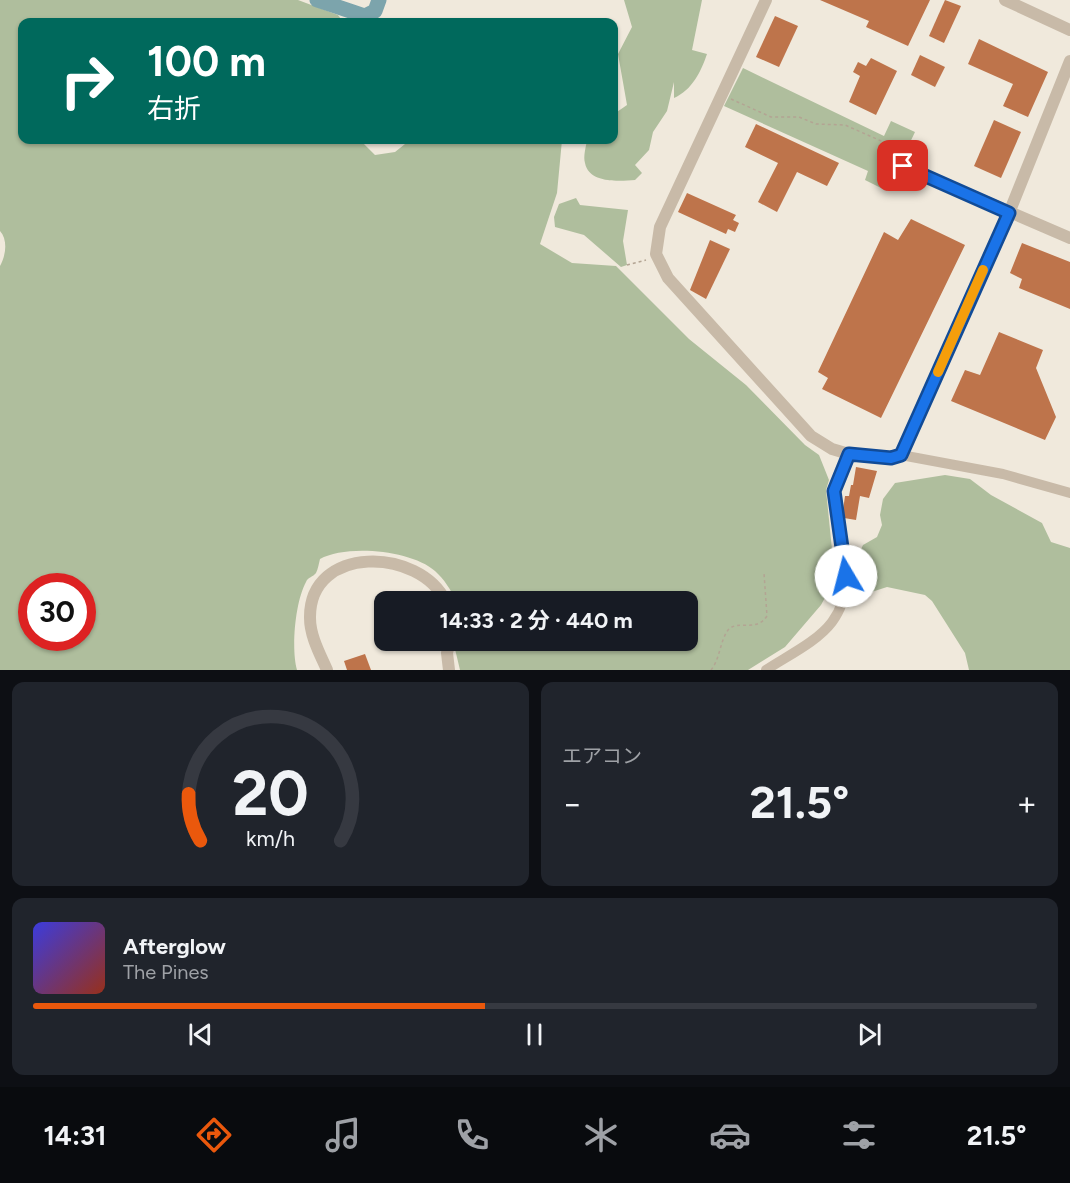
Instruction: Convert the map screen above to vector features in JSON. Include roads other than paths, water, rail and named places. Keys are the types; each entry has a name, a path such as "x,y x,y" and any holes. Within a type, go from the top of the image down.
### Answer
{"street":[{"path":"766,0 660,227 656,254 668,278 811,435 832,449 849,454 891,458 901,455 1003,474 1070,493"},
{"path":"1005,0 1070,30"},
{"path":"901,455 1009,213 1070,61"},
{"path":"903,166 1070,238"},
{"path":"766,670 818,635 832,622 840,605 847,584 834,491 849,454"},
{"path":"327,670 312,631 310,616 315,596 322,583 333,572 360,561 398,565 429,578 438,591"},
{"path":"447,651 449,670"}],"waterway":[{"path":"317,0 365,16 375,11 379,0"}]}
